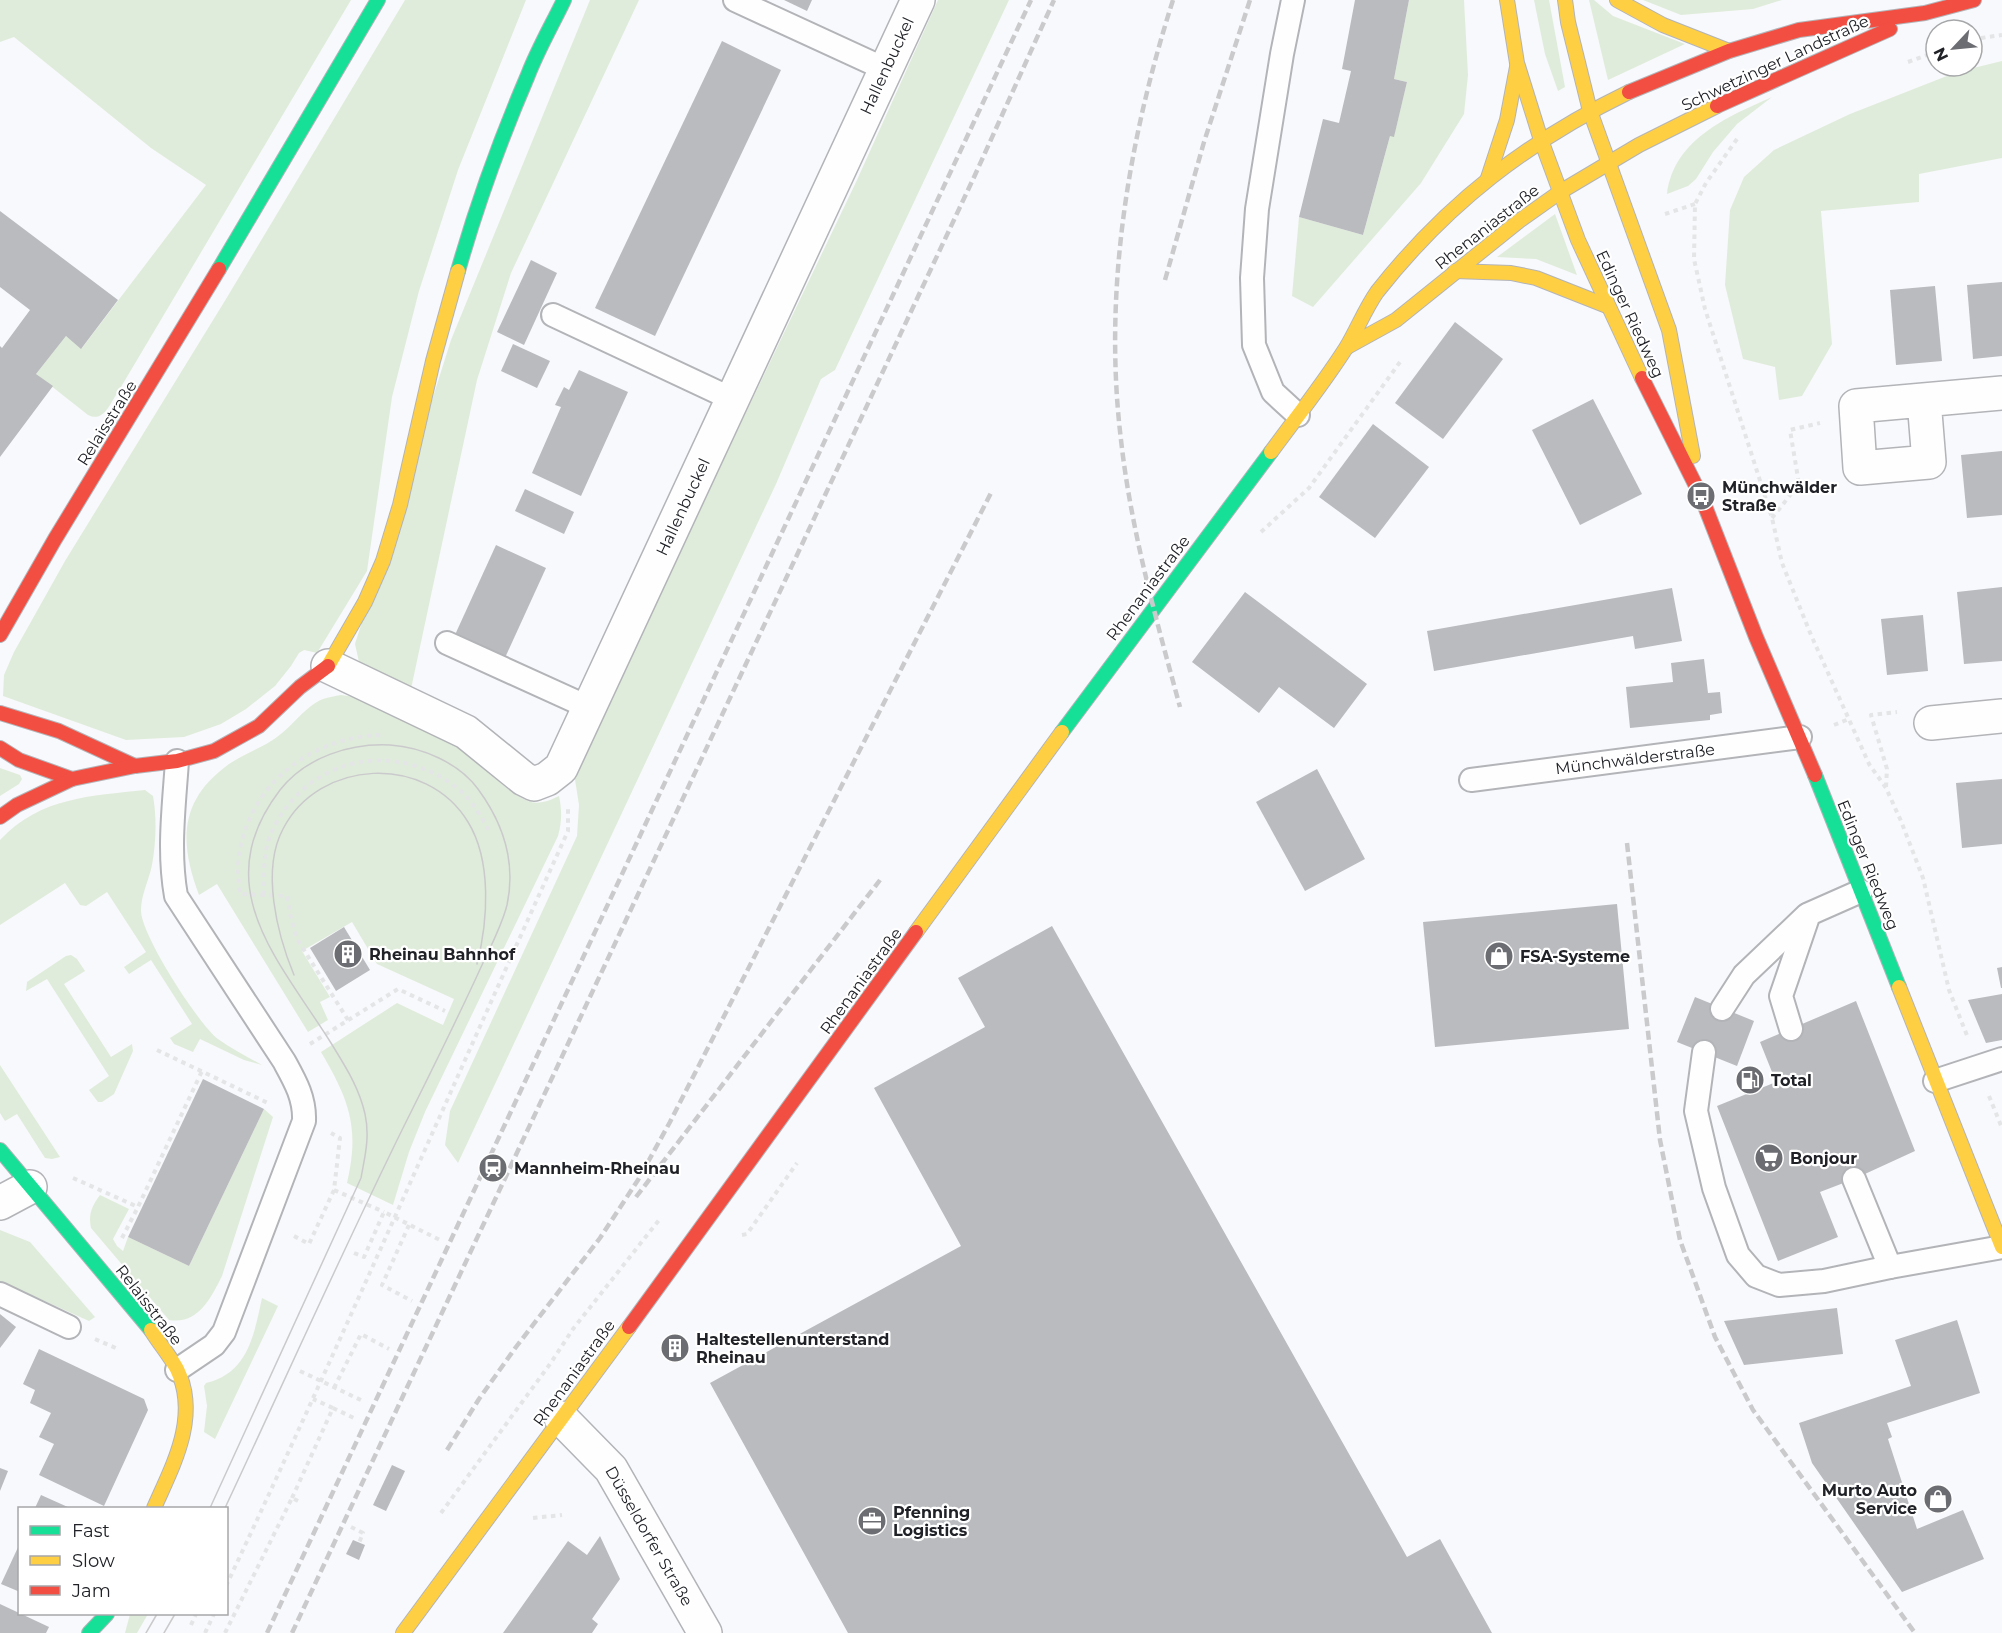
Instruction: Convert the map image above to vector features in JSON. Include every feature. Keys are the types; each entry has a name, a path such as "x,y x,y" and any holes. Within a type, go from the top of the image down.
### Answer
{"main road":[{"name":"Relaisstraße","path":"0,635 55,538 155,377 378,0"},
{"path":"0,817 17,805 72,779 214,751 259,726 300,687 328,666 356,619 382,564 395,522 439,336 460,260 490,172 520,95 564,0"},
{"path":"1488,178 1506,120 1517,63 1507,0"},
{"path":"1565,0 1568,22 1590,111 1608,163"},
{"path":"1617,0 1663,25 1729,51"},
{"name":"Schwetzinger Landstraße","path":"1590,111 1653,81 1729,51 1799,30 1925,13 1974,0"},
{"name":"Schwetzinger Landstraße","path":"1560,192 1608,163 1744,92 1925,13"},
{"name":"Edinger Riedweg","path":"1517,63 1560,192 1606,306 1701,496 1756,637 1800,737 2002,1247"},
{"name":"Rhenaniastraße","path":"403,1633 1109,667 1223,518 1298,415 1346,348 1376,294 1439,222 1488,178 1541,140 1590,111"},
{"name":"Edinger Riedweg","path":"1608,163 1669,330 1701,496"},
{"name":"Rhenaniastraße","path":"1346,348 1400,317 1455,271 1560,192"},
{"path":"1455,271 1511,273 1536,278 1606,306"},
{"path":"0,713 39,723 135,766"},
{"path":"0,748 19,760 72,779"},
{"name":"Relaisstraße","path":"0,1150 149,1327 177,1370 185,1402 184,1435 155,1507"},
{"path":"89,1633 106,1615"},
{"path":"105,1633 106,1615"}],"street":[{"name":"Hallenbuckel","path":"561,768 918,0"},
{"path":"1924,400 1929,462 1860,468 1856,406 2002,393"},
{"path":"328,666 466,732 524,779 534,784 547,779 561,768"},
{"path":"1931,723 2002,716"},
{"path":"0,1203 30,1187"},
{"name":"Düsseldorfer Straße","path":"561,1418 611,1469 705,1633"}],"lane":[{"path":"735,0 885,69"},
{"path":"1293,0 1257,209 1252,278 1254,345 1274,392 1298,415"},
{"path":"553,315 732,399"},
{"path":"447,644 590,708"},
{"name":"Münchwälderstraße","path":"1471,780 1800,737"},
{"path":"177,760 171,841 171,870 176,896 284,1061 298,1087 304,1107 304,1121 224,1332 214,1345 177,1370"},
{"path":"1722,1009 1744,975 1809,914 1861,891"},
{"path":"1791,1029 1781,996 1809,914"},
{"path":"1704,1052 1696,1111 1714,1188 1734,1244 1738,1255 1756,1276 1779,1285 1824,1281 2002,1247"},
{"path":"1935,1081 2002,1059"},
{"path":"1854,1179 1890,1267"},
{"path":"0,1294 69,1327"}],"path":[{"path":"1984,38 2002,35"},
{"path":"1904,63 1924,56"},
{"path":"1744,132 1731,144 1695,204 1694,260 1705,309 1772,518 1782,563 1811,635 1869,764 1886,788 1923,878 1949,990 2002,1128"},
{"path":"1258,536 1309,488 1406,356"},
{"path":"1772,518 1799,484 1790,430 1814,426 1856,406"},
{"path":"1886,788 1887,769 1871,715 1900,712 1931,723"},
{"path":"348,1020 297,939 287,896 240,894 238,866 250,820 269,788 289,767 312,751 338,741 366,735 394,735"},
{"path":"264,894 264,866 270,838 282,812 301,790 324,774 351,763 379,759 407,762 434,772 458,788 477,809 491,834"},
{"path":"228,1582 396,1218 444,1104 568,831 568,804 561,768"},
{"path":"284,1061 398,989 446,1011"},
{"path":"157,1050 340,1138 334,1190 309,1244 293,1235"},
{"path":"121,1240 202,1071"},
{"path":"747,1234 801,1157"},
{"path":"64,1174 138,1207"},
{"path":"334,1190 440,1240"},
{"path":"354,1253 364,1257 384,1212"},
{"path":"441,1513 573,1329 660,1219"},
{"path":"409,1225 382,1286 412,1301"},
{"path":"334,1388 361,1334 389,1349"},
{"path":"300,1371 364,1402"},
{"path":"313,1399 356,1419"},
{"path":"225,1633 292,1498 333,1408"},
{"path":"292,1498 298,1501"},
{"path":"527,1518 562,1515"},
{"path":"351,1527 363,1533 359,1543"},
{"path":"191,1625 196,1615"},
{"path":"205,1633 214,1615"}],"green space":[{"path":"0,0 351,0 118,392 106,411 94,417 88,415 36,374 66,336 82,348 206,185 151,148 14,37 0,42"},
{"path":"405,0 526,0 458,170 419,291 392,397 367,571 317,653 304,650 299,653 275,686 246,709 221,724 184,737 126,740 3,696 4,675 14,652 65,561 226,299"},
{"path":"590,0 639,0 511,273 477,380 411,689 376,674 359,662 355,644 451,340"},
{"path":"938,0 1009,0 835,370 821,379 776,484 458,1163 445,1145 450,1111 577,836 579,805 574,773 857,180"},
{"path":"1409,0 1464,0 1468,75 1464,114 1421,183 1313,307 1292,296 1299,217 1363,235 1390,136 1394,136 1407,82 1394,79"},
{"path":"1534,0 1549,0 1565,87 1558,91 1545,54"},
{"path":"1589,0 1594,0 1613,16 1685,44 1608,80"},
{"path":"1643,0 1782,0 1753,9 1681,15"},
{"path":"2002,61 2002,158 1919,174 1919,202 1821,211 1832,344 1802,396 1779,400 1775,367 1743,359 1725,285 1730,210 1744,177 1774,150 1850,114 1942,78 1984,78 1984,65"},
{"path":"1772,97 1737,124 1713,152 1696,179 1688,186 1667,194 1680,158 1691,144 1721,122"},
{"path":"1555,214 1577,275 1536,259 1497,257"},
{"path":"341,695 355,697 447,740 468,753 518,796 536,803 559,796 561,806 558,836 425,1112 409,1152 393,1205 347,1183 352,1146 349,1114 339,1085 321,1052 397,1003 443,1025 454,999 377,964 352,922 302,951 330,997 320,1002 328,1020 308,1032 217,884 199,895 188,857 188,823 192,807 200,792 213,778 229,764 277,737 316,702"},
{"path":"0,768 20,775 22,779 19,784 0,796"},
{"path":"145,790 153,796 155,839 152,865 142,899 143,922 172,978 209,1030 223,1043 262,1065 244,1060 200,1039 193,1052 174,1044 170,1038 192,1024 151,960 129,974 124,967 146,952 107,892 86,906 80,905 65,883 0,925 0,840 32,815 49,807 86,797"},
{"path":"71,955 77,959 85,971 64,984 111,1057 132,1044 133,1051 114,1094 102,1102 98,1102 89,1090 109,1076 47,979 26,991 27,982"},
{"path":"0,1065 60,1157 45,1158 17,1114 5,1121 0,1113"},
{"path":"264,1109 273,1117 222,1276 208,1301 196,1314 179,1320 169,1320 91,1228 90,1214 93,1207 100,1195 129,1209 113,1239 123,1251 128,1237 189,1266"},
{"path":"0,1230 30,1242 95,1317 89,1321 0,1281"},
{"path":"262,1298 278,1306 215,1439 204,1432 207,1406 204,1386 231,1371 247,1351"},
{"path":"130,1615 147,1615 137,1633 125,1633"}],"building":[{"path":"784,0 812,0 807,11"},
{"path":"1355,0 1409,0 1394,79 1407,82 1394,137 1390,136 1363,235 1299,217 1323,119 1339,123 1351,71 1342,69"},
{"path":"722,41 781,70 655,336 595,308"},
{"path":"0,211 118,300 81,349 66,336 36,374 53,386 0,457 0,346 2,348 30,310 0,287"},
{"path":"531,260 557,273 524,345 497,332"},
{"path":"2002,282 2002,356 1973,359 1967,285"},
{"path":"1935,286 1942,361 1896,365 1890,290"},
{"path":"1455,322 1503,359 1443,439 1395,403"},
{"path":"513,344 550,361 537,388 501,371"},
{"path":"579,370 628,392 581,496 532,473 561,407 555,405 564,387 569,390"},
{"path":"1593,399 1642,494 1580,525 1532,430"},
{"path":"1373,424 1429,467 1375,538 1319,497"},
{"path":"2002,451 2002,515 1967,518 1961,455"},
{"path":"525,489 574,512 564,534 515,511"},
{"path":"496,545 546,568 504,660 454,637"},
{"path":"2002,587 2002,661 1964,664 1957,592"},
{"path":"1672,588 1682,641 1635,649 1633,636 1434,671 1427,631"},
{"path":"1245,592 1367,684 1334,728 1279,687 1259,713 1192,662"},
{"path":"1923,615 1928,671 1887,675 1881,619"},
{"path":"1704,659 1708,693 1720,692 1722,713 1710,715 1710,720 1630,728 1626,687 1673,682 1671,663"},
{"path":"1317,769 1365,859 1305,891 1256,802"},
{"path":"2002,779 2002,844 1962,848 1956,783"},
{"path":"1617,904 1629,1029 1435,1047 1423,922"},
{"path":"1052,926 1407,1557 1440,1539 1492,1633 848,1633 710,1383 961,1246 874,1088 985,1027 958,978"},
{"path":"344,927 370,970 336,991 310,948"},
{"path":"2002,967 2002,988 2001,988 1997,968"},
{"path":"2002,994 2002,1040 1986,1043 1968,1000"},
{"path":"1695,997 1754,1021 1737,1066 1677,1042"},
{"path":"1856,1001 1915,1151 1820,1192 1838,1237 1778,1261 1717,1106 1776,1082 1760,1042"},
{"path":"203,1079 264,1109 189,1266 128,1237"},
{"path":"1837,1308 1843,1354 1744,1365 1724,1321"},
{"path":"0,1314 16,1327 0,1348"},
{"path":"1957,1320 1980,1393 1887,1423 1892,1437 1888,1439 1917,1529 1963,1510 1984,1559 1902,1592 1812,1463 1799,1423 1911,1386 1895,1340"},
{"name":"Haltestellenunterstand Rheinau","path":"677,1337 685,1342 672,1359 664,1354"},
{"path":"39,1349 144,1399 148,1410 104,1506 39,1475 54,1444 39,1437 51,1413 30,1403 35,1390 23,1384"},
{"path":"392,1465 405,1471 386,1511 373,1505"},
{"path":"0,1468 8,1471 0,1491"},
{"path":"41,1495 68,1507 35,1507"},
{"path":"600,1536 620,1579 592,1619 598,1624 592,1633 503,1633 568,1541 587,1555"},
{"path":"353,1540 365,1545 359,1560 346,1554"},
{"path":"18,1547 18,1591 1,1584"},
{"path":"0,1604 18,1612 18,1615 23,1615 49,1627 46,1633 0,1633"}],"tram line":[{"path":"210,1507 361,1178 367,1139 365,1114 351,1077 272,952 258,922 250,891 249,859 259,825 280,790 303,769 330,754 360,747 390,745 415,749 439,758 461,771 487,802 501,830 508,859 510,874 507,905 493,943 357,1223 225,1507"},
{"path":"294,975 282,941 274,902 272,882 276,845 283,829 300,806 321,789 346,778 373,773 400,775 426,784 449,800 468,822 481,855 486,892 484,929 477,964"},
{"path":"146,1633 156,1615"},
{"path":"164,1633 174,1615"}],"railway":[{"path":"267,1633 1031,0"},
{"path":"292,1633 975,175 1054,0"},
{"path":"1173,0 1143,107 1132,162 1123,217 1115,329 1116,384 1125,474 1145,574 1180,707"},
{"path":"1165,280 1204,142 1250,0"},
{"path":"447,1450 479,1399 600,1238 638,1180 670,1122 992,491"},
{"path":"1627,843 1660,1140 1680,1240 1715,1337 1753,1410 1915,1633"},
{"path":"636,1197 880,880"}],"traffic: fast":[{"path":"219,269 378,0"},
{"path":"458,271 481,196 508,123 536,56 564,0"},
{"path":"1062,732 1271,452"},
{"path":"1815,775 1899,987"},
{"path":"0,1150 151,1330"},
{"path":"89,1633 106,1615"}],"traffic: slow":[{"path":"1507,0 1517,63 1541,140 1578,240 1642,378"},
{"path":"1565,0 1568,22 1590,111 1669,330 1693,456"},
{"path":"1617,0 1663,25 1729,51"},
{"path":"1488,178 1507,120 1517,67"},
{"path":"1271,452 1337,361 1377,292 1432,230 1491,177 1523,153 1557,131 1629,92"},
{"path":"1347,347 1396,320 1519,221 1560,192 1639,145 1717,106"},
{"path":"328,666 365,602 383,561 400,505 433,361 458,271"},
{"path":"1455,271 1511,273 1536,278 1607,306"},
{"path":"916,932 1062,732"},
{"path":"1899,987 2002,1247"},
{"path":"403,1633 629,1327"},
{"path":"151,1330 177,1369 186,1405 185,1423 176,1458 154,1507"}],"traffic: jam":[{"path":"1629,92 1729,51 1799,30 1925,13 1974,0"},
{"path":"1717,106 1890,29"},
{"path":"0,635 55,539 219,269"},
{"path":"1642,378 1701,496 1756,637 1815,775"},
{"path":"0,817 17,805 72,779 135,766 177,761 214,751 259,726 300,687 328,666"},
{"path":"0,713 59,731 135,766"},
{"path":"0,748 19,760 72,779"},
{"path":"629,1327 916,932"}],"place":[{"name":"Münchwälder Straße","path":"1701,496"},
{"name":"Rheinau Bahnhof","path":"348,954"},
{"name":"FSA-Systeme","path":"1499,956"},
{"name":"Total","path":"1750,1080"},
{"name":"Bonjour","path":"1769,1158"},
{"name":"Mannheim-Rheinau","path":"493,1168"},
{"name":"Haltestellenunterstand Rheinau","path":"675,1348"},
{"name":"Murto Auto Service","path":"1938,1499"},
{"name":"Pfenning Logistics","path":"872,1521"}]}
